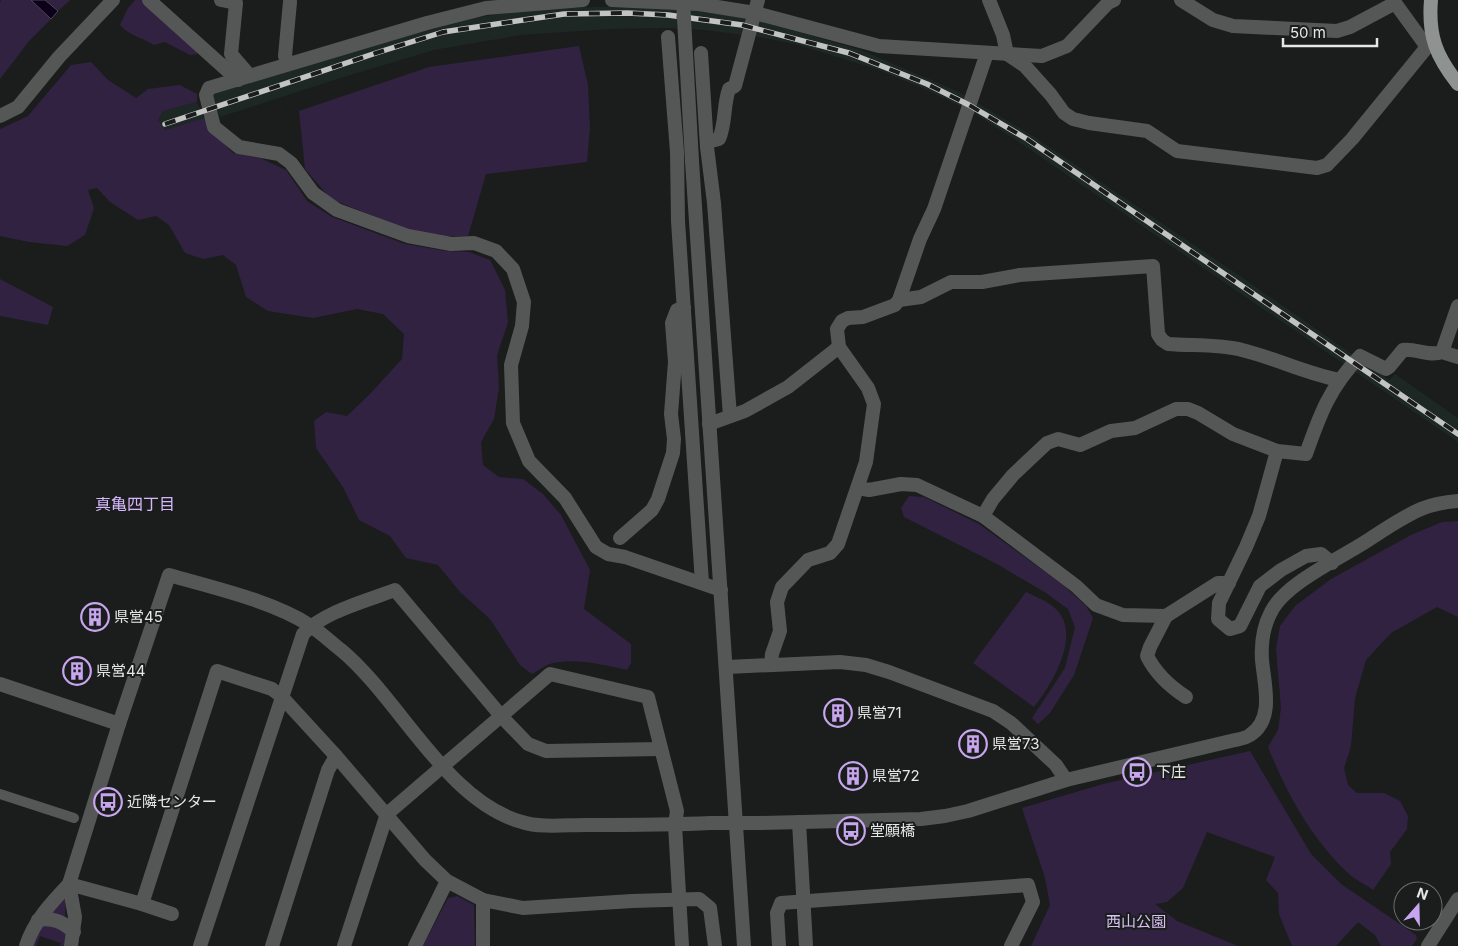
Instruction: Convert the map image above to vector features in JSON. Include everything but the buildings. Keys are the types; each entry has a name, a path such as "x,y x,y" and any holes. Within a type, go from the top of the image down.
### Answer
{"main road":[{"path":"1431,0 1431,46 1458,84"}],"street":[{"path":"0,116 18,107 59,57 113,0"},
{"path":"149,0 244,78"},
{"path":"221,0 236,2 231,54 244,78"},
{"path":"583,0 529,2 486,8 427,23 209,88 206,95 214,126 239,147 279,154 291,163 314,193 337,210 408,236 451,244 474,243 496,251 513,269 524,302 522,326 511,365 513,423 528,461 565,498 596,547 608,554 625,557 721,590"},
{"path":"612,0 698,2 756,6 879,46 1042,56 1068,46 1108,3 1114,0"},
{"path":"683,0 709,428 727,668 744,946"},
{"path":"989,0 1003,35 1007,54 1025,66 1064,113 1073,119 1089,123 1147,130 1177,151 1317,168 1327,165 1352,139 1431,46 1395,1 1350,27 1337,30 1233,26 1214,20 1181,0"},
{"path":"288,64 285,56 290,2"},
{"path":"707,142 719,139 724,130 725,101 729,89 736,86 756,6"},
{"path":"668,37 677,152 678,221 702,583"},
{"path":"701,53 730,416"},
{"path":"771,665 772,654 780,631 777,602 782,587 808,560 830,553 838,544 866,462 874,404 868,388 839,346 837,329 842,321 848,318 863,317 895,305 899,300 920,239 934,208 987,53"},
{"path":"899,300 921,297 951,282 982,282 1020,275 1153,266 1158,334 1168,344 1242,350 1317,375 1339,380"},
{"path":"1442,352 1458,306"},
{"path":"620,538 652,510 658,499 673,452 672,414 675,362 672,323 677,310 684,308"},
{"path":"674,439 692,437 788,387 839,346"},
{"path":"983,516 992,498 1047,442 1058,439 1080,445 1111,431 1135,428 1176,409 1188,409 1233,434 1277,451 1306,454 1320,413 1339,380 1360,356 1386,369 1403,350 1410,349 1436,354 1442,352 1458,357"},
{"path":"1277,451 1259,516 1246,548 1219,603 1218,619 1230,630 1240,626 1260,586 1280,570 1306,556 1321,554 1332,563"},
{"path":"858,488 869,490 901,484 917,485 983,516 1076,586 1096,605 1123,615 1166,616"},
{"path":"26,946 30,934 45,909 69,884 119,724 169,575 260,603 288,614 310,626 343,651 366,675 443,766 474,798 495,812 523,823 553,825 675,825 921,819 968,811 1066,780 1250,736 1259,727 1267,703 1262,660 1262,640 1265,625 1271,611 1280,598 1301,582 1421,509 1439,503 1458,501"},
{"path":"1186,697 1171,687 1152,666 1147,656 1150,647 1166,616 1218,583 1228,583"},
{"path":"200,946 303,634 310,626 324,618 395,590 502,717 528,744 546,752 661,749"},
{"path":"727,668 840,662 866,664 993,711 1011,723 1056,765 1066,780"},
{"path":"142,904 218,671 272,689 282,696 387,814 425,860 447,881 483,900 523,908 699,899 710,908 715,946"},
{"path":"344,946 387,814 550,674 648,697 677,811 675,825 682,946"},
{"path":"0,684 119,724"},
{"path":"272,946 328,770 336,756"},
{"path":"0,794 74,818"},
{"path":"799,822 806,946"},
{"path":"415,946 447,881"},
{"path":"69,884 172,914"},
{"path":"69,884 75,917 71,946"},
{"path":"779,946 777,913 781,903 1028,885 1033,902 1010,946"},
{"path":"1428,946 1458,899"},
{"path":"483,900 483,946"},
{"path":"38,920 49,918 65,923 74,932"}],"shaded area":[{"path":"31,0 45,0 58,11 51,19"},
{"path":"624,6 700,10 747,17 744,35 667,28 611,29 521,35 434,50 220,117 212,92 461,20 532,9"},
{"path":"757,20 861,50 959,92 1030,134 1243,278 1389,380 1395,374 1458,418 1458,442 1016,140 972,112 927,90 876,69 795,44 753,36"},
{"path":"197,102 204,118 165,130 158,120 163,111"}],"green space":[{"path":"1,0 31,0 51,19 29,41 0,79 0,3"},
{"path":"45,0 70,0 58,11"},
{"path":"135,0 144,0 197,47 197,54 190,55 165,42 154,45 124,29 120,25 128,8"},
{"path":"579,46 588,85 590,128 587,162 486,174 468,236 436,236 401,227 331,199 305,169 299,111 429,67"},
{"path":"91,62 108,80 136,98 148,89 180,85 197,94 197,102 163,111 158,120 165,130 204,118 211,130 233,153 260,158 286,170 307,201 332,217 405,244 446,251 469,252 490,260 505,290 508,322 497,355 499,388 494,419 481,442 483,465 499,477 523,479 543,494 561,515 590,570 584,609 631,644 631,663 627,670 571,661 553,663 532,674 520,665 490,619 460,592 438,565 406,558 390,536 359,520 343,487 316,448 314,421 326,412 347,416 402,359 404,334 383,314 357,309 313,318 268,311 246,297 236,265 223,255 203,259 185,253 169,225 156,216 138,220 110,202 97,188 88,190 94,208 85,235 67,246 29,242 0,236 0,129 28,116 71,65"},
{"path":"0,279 53,307 48,325 0,316"},
{"path":"909,496 924,497 979,524 1062,584 1086,606 1093,618 1074,675 1050,713 1038,724 1032,718 1065,668 1075,627 1068,609 1046,593 997,564 904,517 901,508"},
{"path":"1458,521 1458,617 1437,607 1391,633 1366,660 1355,698 1351,746 1344,768 1348,785 1357,793 1384,793 1400,801 1408,816 1407,829 1390,852 1391,864 1373,890 1348,873 1311,830 1283,782 1268,747 1278,730 1281,708 1276,649 1280,626 1295,606 1331,579 1411,535 1442,522"},
{"path":"1026,592 1046,601 1056,609 1063,620 1066,632 1062,659 1049,686 1034,707 973,663"},
{"name":"西山公園","path":"1250,751 1311,854 1341,884 1393,919 1393,931 1410,931 1416,935 1417,939 1412,946 1381,946 1375,935 1358,922 1336,946 1292,946 1279,914 1278,893 1266,880 1275,857 1207,832 1183,888 1167,902 1155,904 1177,921 1238,946 1031,946 1050,905 1045,878 1022,808 1103,784"},
{"path":"66,896 65,917 51,914"},
{"path":"457,896 474,905 475,946 423,946 448,898"},
{"path":"46,924 64,930 67,938 66,946 60,946 61,943 40,936 36,946 30,946 36,931"}],"waterway":[{"path":"226,60 233,67"}],"railway":[{"path":"165,124 443,32 564,14 627,13 668,15 742,25 849,53 927,84 969,105 1027,139 1458,434"}],"place":[{"name":"県営45","path":"95,617"},
{"name":"県営44","path":"77,671"},
{"name":"県営71","path":"838,713"},
{"name":"県営73","path":"973,744"},
{"name":"下庄","path":"1137,772"},
{"name":"県営72","path":"853,776"},
{"name":"近隣センター","path":"108,802"},
{"name":"堂願橋","path":"851,831"}],"district":[{"name":"真亀四丁目","path":"135,504"}]}
